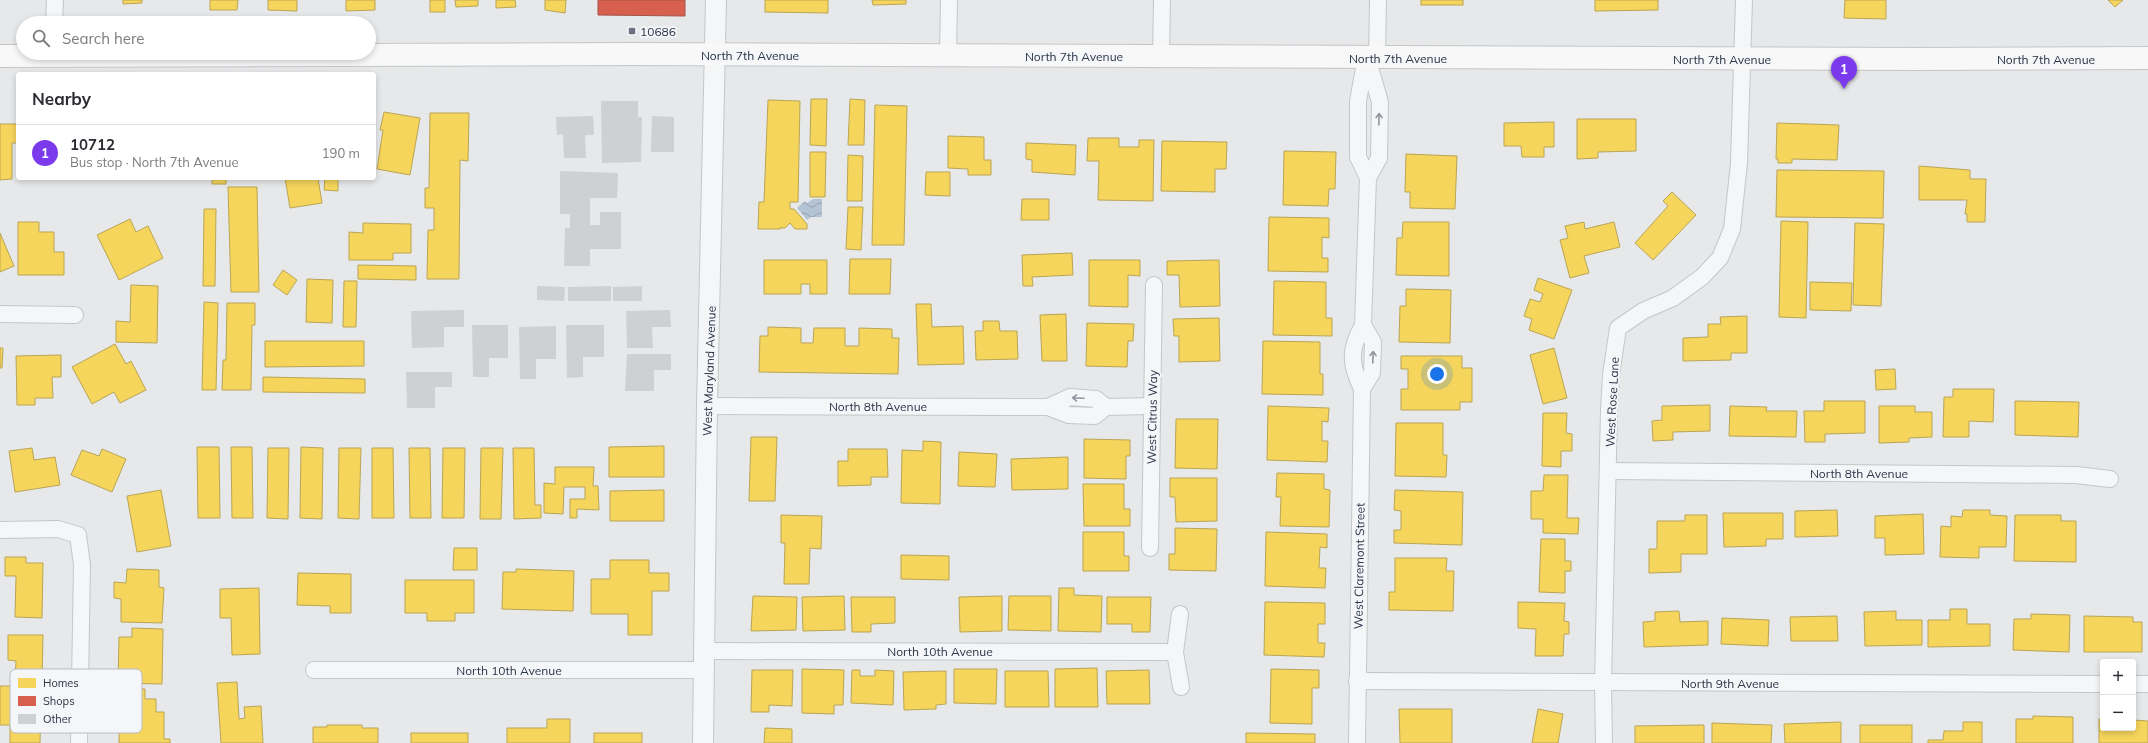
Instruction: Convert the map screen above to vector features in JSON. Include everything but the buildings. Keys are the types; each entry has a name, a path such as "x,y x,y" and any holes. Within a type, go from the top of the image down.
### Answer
{"main road":[{"name":"North 7th Avenue","path":"376,54 1741,59 2148,58"},
{"name":"North 7th Avenue","path":"0,56 16,55"}],"street":[{"path":"54,16 55,0"},
{"name":"West Maryland Avenue","path":"703,743 716,0"},
{"path":"948,0 948,56"},
{"path":"1162,0 1162,56"},
{"path":"1372,58 1378,0"},
{"name":"West Rose Lane","path":"1604,743 1603,683 1611,375 1618,328 1643,312 1673,298 1702,277 1720,258 1732,229 1738,171 1744,0"},
{"name":"West Claremont Street","path":"1368,178 1358,157 1358,101 1372,58"},
{"name":"West Claremont Street","path":"1356,743 1362,389 1354,371 1354,342 1363,325 1368,178 1378,158 1379,143 1380,102 1372,58"},
{"path":"1358,143 1379,143"},
{"name":"West Citrus Way","path":"1150,548 1154,285"},
{"path":"0,314 75,315"},
{"name":"North 8th Avenue","path":"708,406 1048,407 1070,397 1096,398 1106,407 1152,406"},
{"name":"North 8th Avenue","path":"1609,471 2076,474 2110,479"},
{"path":"0,530 58,529 78,535 82,565 80,669"},
{"path":"1180,614 1175,652 1181,687"},
{"name":"North 10th Avenue","path":"314,670 1175,652"},
{"name":"North 9th Avenue","path":"1357,681 2100,684"},
{"path":"2136,684 2148,684"},
{"path":"79,733 79,743"}],"water":[{"path":"813,199 822,199 822,217 811,217 807,220 797,208 805,201 807,203"}],"place":[{"name":"10686","path":"632,31"},
{"name":"10712","path":"1844,89"}]}
